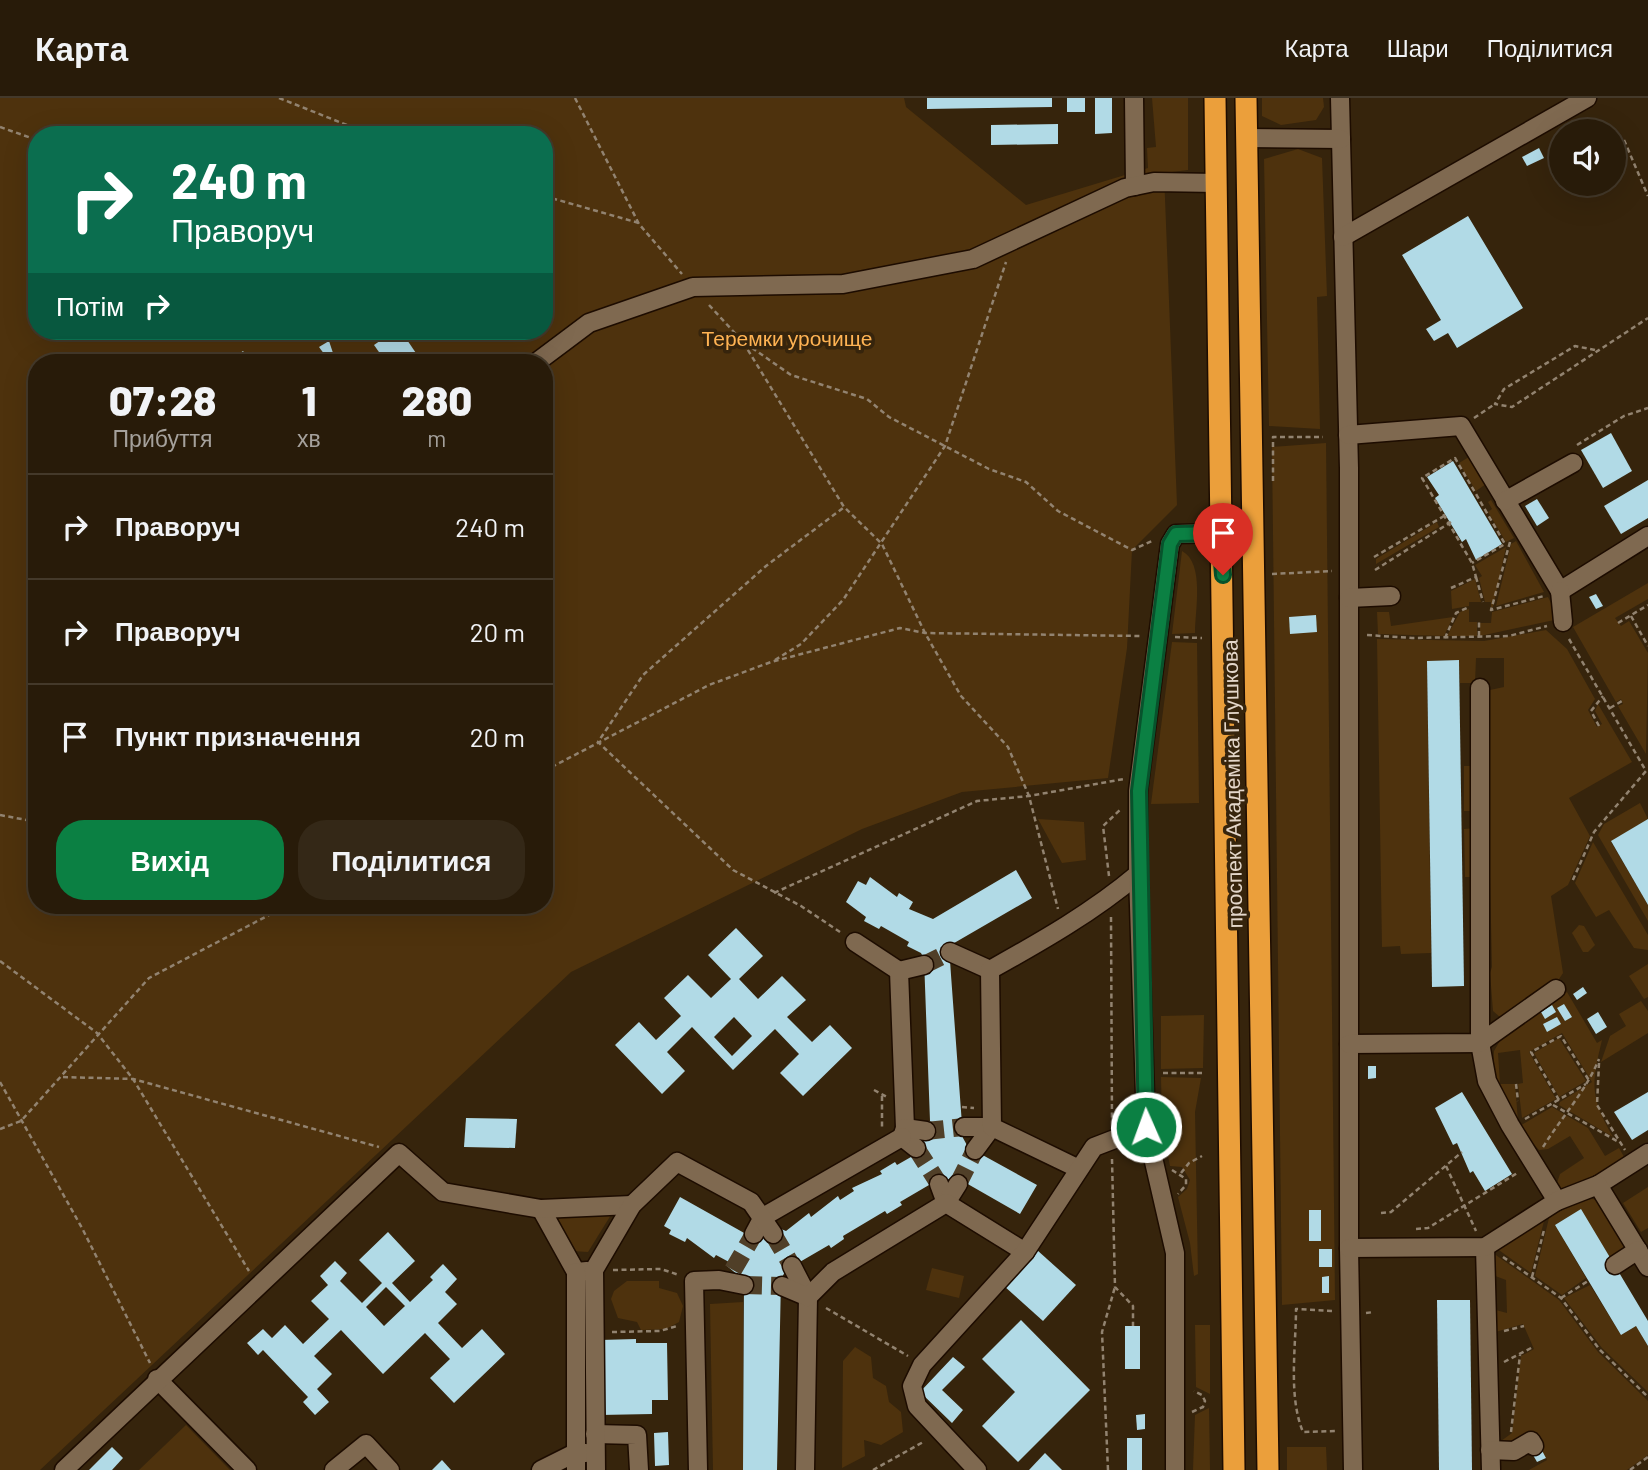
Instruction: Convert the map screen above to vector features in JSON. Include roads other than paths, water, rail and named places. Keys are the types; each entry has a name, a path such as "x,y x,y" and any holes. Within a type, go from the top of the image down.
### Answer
{"highway":[{"name":"проспект Академіка Глушкова","path":"1215,98 1234,1470"},
{"name":"проспект Академіка Глушкова","path":"1246,98 1268,1470"}],"street":[{"path":"1134,98 1135,186"},
{"path":"1340,98 1348,435 1349,1248 1353,1470"},
{"path":"1343,237 1587,98"},
{"path":"1246,138 1341,138"},
{"path":"548,354 589,323 694,287 843,284 972,259 1135,186 1154,182 1217,183"},
{"path":"1348,435 1461,426 1555,593 1563,622"},
{"path":"1505,501 1573,463"},
{"path":"1175,1470 1175,1253 1146,1127 1138,874 1139,784 1170,544 1176,534 1220,533"},
{"path":"1555,593 1648,536"},
{"path":"1349,598 1391,596"},
{"path":"1480,688 1480,1043 1487,1081 1557,1201"},
{"path":"990,970 1063,929 1111,897 1138,874"},
{"path":"855,942 900,971 924,965"},
{"path":"950,952 990,970"},
{"path":"975,1150 992,1127 990,970"},
{"path":"900,971 908,1137"},
{"path":"1349,1044 1480,1043 1556,989"},
{"path":"964,1127 992,1127 1077,1168"},
{"path":"977,1470 917,1406 912,1386 922,1365 1025,1252 1077,1168 1094,1147 1146,1127"},
{"path":"754,1234 764,1217 882,1148 926,1130"},
{"path":"64,1470 399,1153 443,1192 541,1209 632,1205"},
{"path":"1349,1248 1485,1247 1557,1201 1598,1185 1640,1158"},
{"path":"575,1462 585,1271 632,1205 677,1162 751,1202 764,1217 773,1234"},
{"path":"939,1184 946,1203 1025,1252"},
{"path":"808,1297 832,1272 946,1203 958,1184"},
{"path":"1598,1185 1648,1267"},
{"path":"541,1209 585,1271 594,1332 596,1462 575,1462 541,1470"},
{"path":"1485,1247 1490,1470"},
{"path":"1615,1265 1638,1250"},
{"path":"792,1266 808,1297 805,1470"},
{"path":"698,1470 695,1281 726,1275 744,1285"},
{"path":"782,1286 808,1297"},
{"path":"158,1379 247,1470"},
{"path":"595,1434 637,1434 639,1470"},
{"path":"1490,1450 1514,1451 1531,1441 1534,1446"},
{"path":"334,1470 366,1444 390,1470"}],"tunnel":[{"path":"924,965 950,952"},
{"path":"926,1131 964,1127"},
{"path":"916,1148 939,1184"},
{"path":"958,1184 975,1150"},
{"path":"733,1270 754,1234"},
{"path":"773,1234 792,1266"},
{"path":"744,1285 782,1286"}],"park label":[{"name":"Теремки урочище","path":"787,339"}]}
